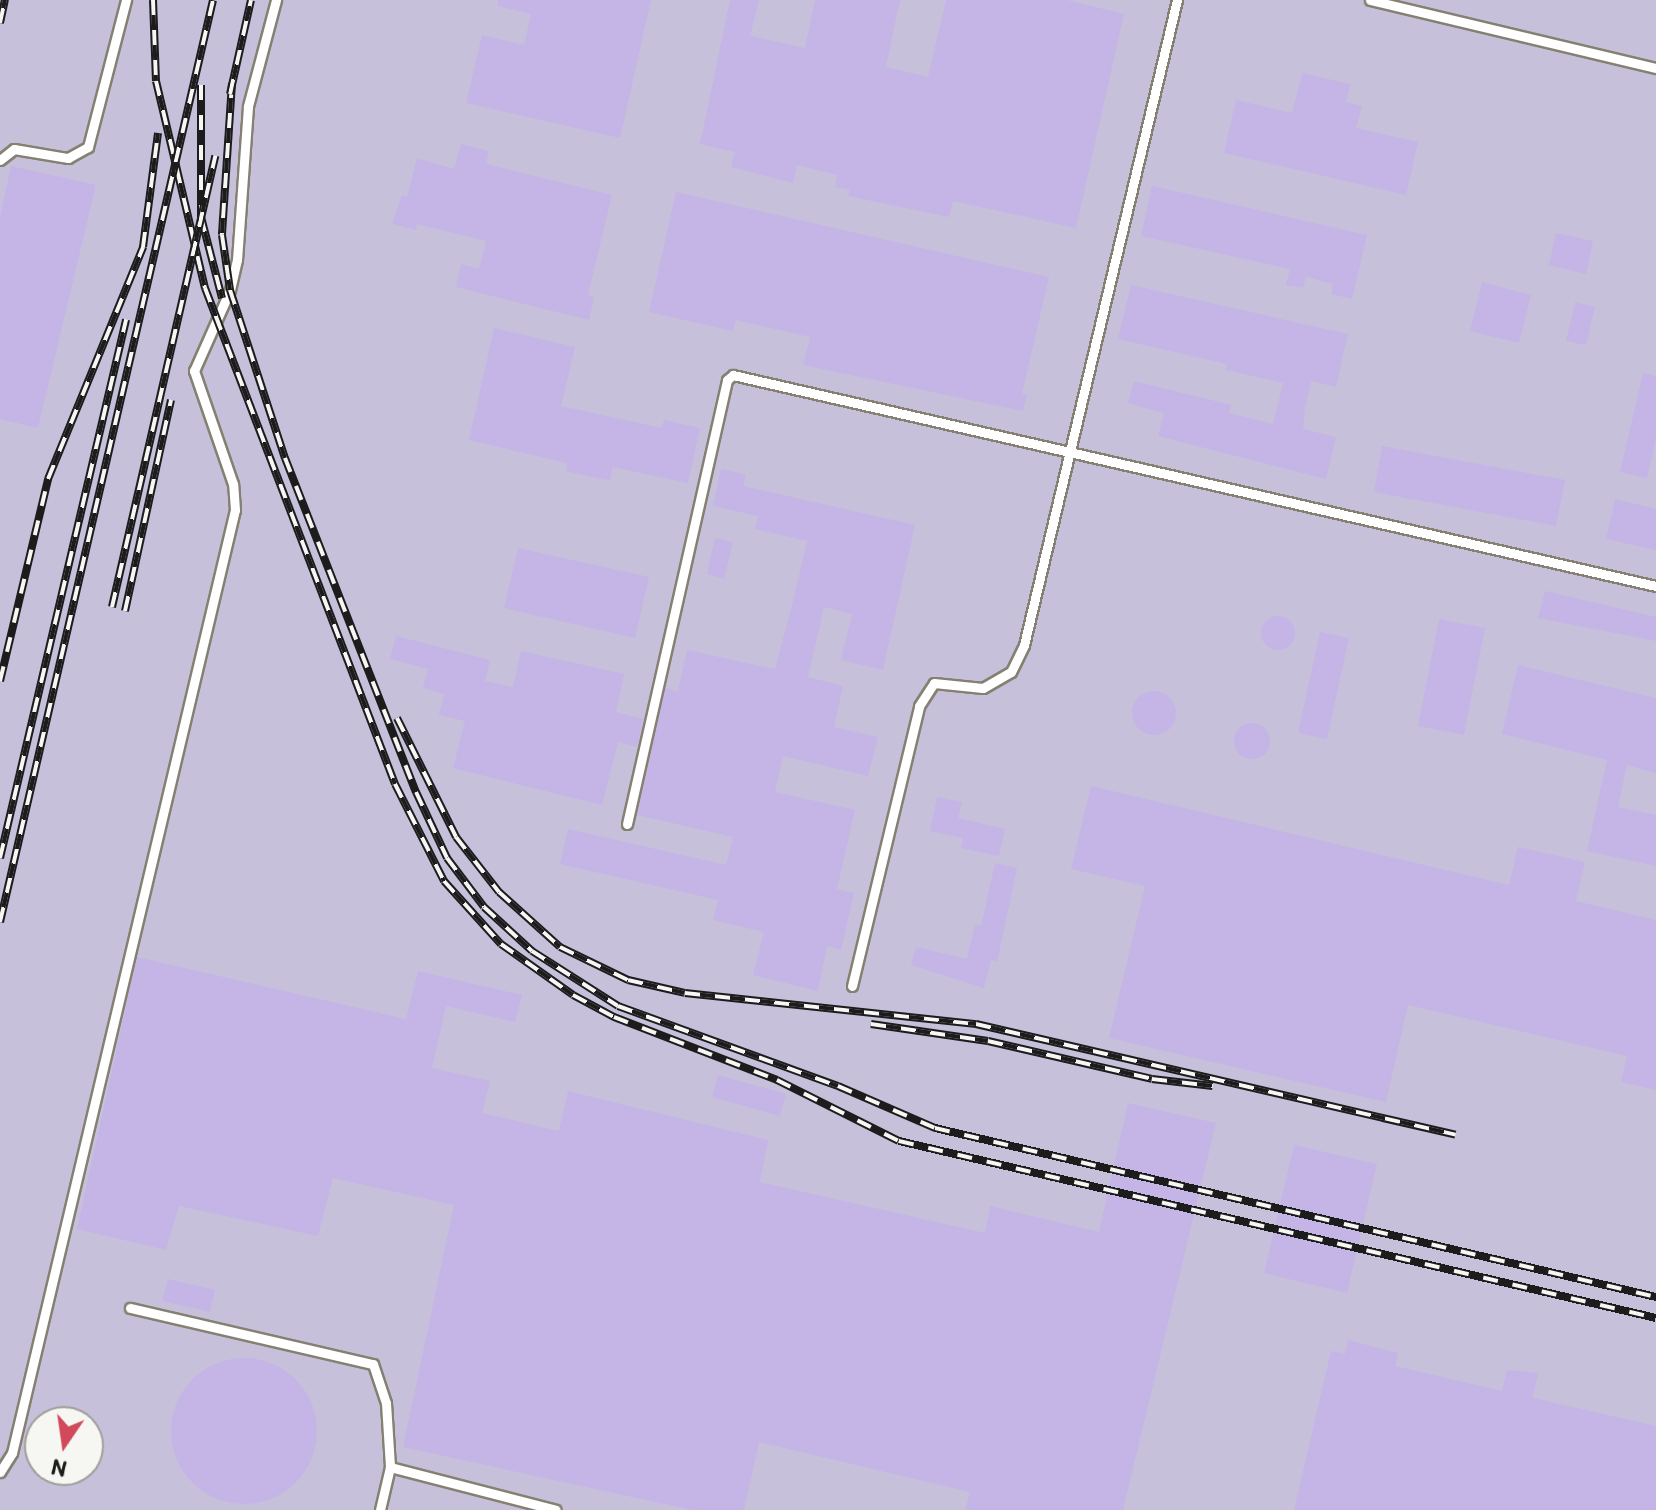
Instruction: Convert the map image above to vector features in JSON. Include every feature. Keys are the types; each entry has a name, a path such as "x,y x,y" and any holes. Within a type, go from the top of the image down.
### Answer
{"lane":[{"path":"0,160 14,149 68,158 88,147 126,0"},
{"path":"0,1472 12,1453 235,510 233,484 194,371 230,290 248,106 276,0"},
{"path":"852,986 919,706 934,683 983,688 1011,672 1024,645 1177,0"},
{"path":"1370,0 1656,68"},
{"path":"627,824 727,380 743,375 1656,586"},
{"path":"130,1308 373,1364 386,1403 390,1467 380,1510"},
{"path":"390,1467 556,1510"}],"shaded area":[{"path":"0,0 1656,0 1656,1510 0,1510"}],"building":[{"path":"498,0 651,0 620,138 466,103 482,35 524,45 531,14 498,6"},
{"path":"730,0 759,0 750,36 805,48 815,0 900,0 886,67 928,77 946,0 1067,0 1124,14 1076,228 953,201 949,217 848,196 850,190 835,187 837,175 797,165 793,183 731,167 735,152 700,144"},
{"path":"1302,73 1350,84 1346,102 1362,106 1356,128 1418,142 1406,195 1224,153 1236,100 1292,113"},
{"path":"461,144 489,151 486,164 612,195 588,295 594,297 589,320 456,287 461,264 479,269 486,241 417,224 416,230 392,224 402,195 407,197 417,158 454,169"},
{"path":"11,166 96,185 38,428 0,419 0,217"},
{"path":"1152,186 1367,235 1352,299 1331,294 1333,284 1306,277 1303,288 1286,285 1290,269 1141,236"},
{"path":"676,192 1049,277 1022,394 1027,395 1023,411 803,365 810,337 736,320 733,331 649,312"},
{"path":"1556,233 1593,241 1586,274 1549,265"},
{"path":"1482,282 1531,295 1519,343 1470,331"},
{"path":"1131,285 1348,334 1336,387 1311,381 1305,409 1303,429 1336,437 1326,479 1158,436 1164,413 1128,403 1134,381 1231,405 1229,413 1273,424 1283,383 1226,370 1227,364 1118,339"},
{"path":"1575,302 1595,307 1586,345 1566,341"},
{"path":"494,328 575,347 561,406 662,428 664,420 700,428 688,483 613,467 610,480 597,478 566,471 567,463 469,440"},
{"path":"1643,373 1656,376 1656,439 1647,478 1620,472"},
{"path":"1382,446 1565,480 1556,526 1374,492"},
{"path":"721,469 746,475 743,486 915,525 883,670 841,660 852,614 824,607 808,677 843,686 834,727 878,737 868,776 783,756 775,792 855,810 837,889 854,893 841,950 827,946 818,991 753,975 764,932 713,920 718,900 560,864 568,829 726,865 733,837 637,815 665,688 678,691 687,650 775,669 793,601 807,541 755,529 758,516 713,506"},
{"path":"1615,499 1656,509 1656,550 1606,539"},
{"path":"715,538 733,542 724,579 707,574"},
{"path":"518,548 649,577 635,638 504,608"},
{"path":"1545,591 1656,617 1656,641 1538,618"},
{"path":"1278,616 1290,621 1295,633 1290,645 1278,650 1266,645 1261,633 1266,621"},
{"path":"1439,619 1485,628 1464,735 1418,726"},
{"path":"1320,632 1349,638 1327,739 1298,733"},
{"path":"396,636 490,660 485,681 513,687 521,651 624,674 616,712 643,719 637,747 618,742 602,805 453,768 465,721 439,715 444,694 423,688 428,669 390,659"},
{"path":"1518,665 1656,698 1656,773 1627,765 1618,807 1656,815 1656,866 1587,851 1607,760 1502,734"},
{"path":"1154,691 1169,698 1176,713 1169,728 1154,735 1139,728 1132,713 1139,698"},
{"path":"1252,723 1264,729 1270,741 1264,753 1252,759 1240,753 1234,741 1240,729"},
{"path":"1091,786 1509,885 1518,847 1585,862 1576,901 1656,920 1656,1090 1621,1082 1627,1056 1408,1005 1386,1102 1109,1038 1145,886 1071,869"},
{"path":"937,797 962,802 958,818 1005,829 999,856 961,848 963,838 930,831"},
{"path":"995,863 1017,868 997,962 991,960 984,988 911,965 916,947 967,959 975,924 981,926"},
{"path":"137,957 406,1019 418,971 522,995 515,1022 446,1006 432,1068 490,1081 482,1113 559,1131 568,1091 768,1140 760,1182 985,1233 990,1206 1099,1232 1128,1103 1216,1123 1123,1510 965,1510 970,1492 759,1442 744,1510 692,1510 403,1447 454,1205 333,1178 318,1236 179,1206 166,1250 77,1229"},
{"path":"718,1075 786,1094 780,1116 712,1097"},
{"path":"1294,1145 1377,1164 1347,1293 1264,1273"},
{"path":"168,1279 215,1290 210,1312 162,1301"},
{"path":"1348,1340 1398,1353 1395,1366 1502,1391 1507,1370 1538,1373 1533,1398 1656,1426 1656,1510 1294,1510 1331,1351 1345,1354"},
{"path":"244,1358 272,1363 296,1379 312,1403 317,1431 312,1459 296,1483 272,1499 244,1504 216,1499 192,1483 176,1459 171,1431 176,1403 192,1379 216,1363"}],"railway":[{"path":"0,23 5,0"},
{"path":"153,0 156,81 205,288 395,784 444,881 501,944 573,995 614,1017 777,1080 899,1141 1656,1318"},
{"path":"0,922 213,0"},
{"path":"230,94 251,0"},
{"path":"232,83 222,235 230,290 285,458 416,792 447,858 484,907 532,951 618,1006 838,1086 935,1128 1656,1297"},
{"path":"201,85 201,217 222,298"},
{"path":"0,681 48,479 143,247 158,133"},
{"path":"112,607 215,156"},
{"path":"0,858 126,320"},
{"path":"125,611 171,400"},
{"path":"397,718 456,837 499,892 560,947 628,980 685,993 976,1024 1455,1135"},
{"path":"871,1024 988,1041 1152,1079 1213,1086"}]}
